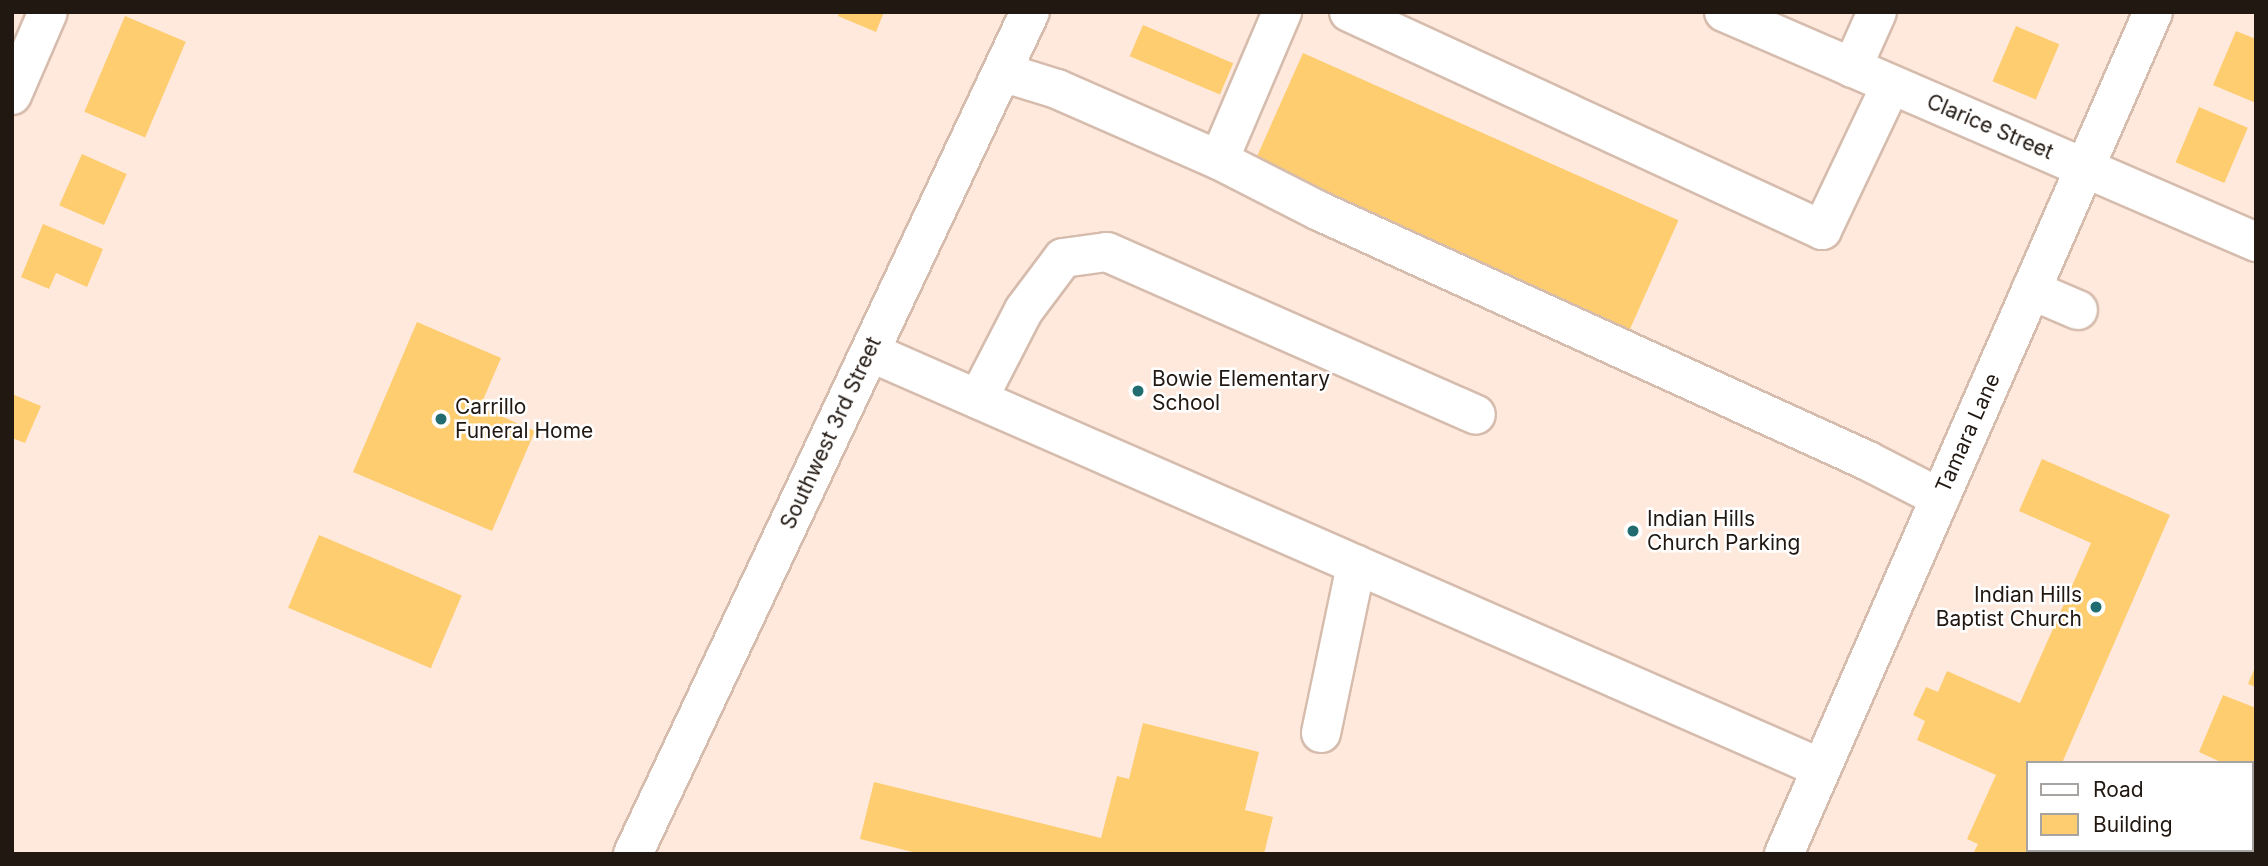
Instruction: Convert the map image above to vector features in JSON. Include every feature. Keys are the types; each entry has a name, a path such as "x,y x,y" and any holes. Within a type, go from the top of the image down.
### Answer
{"street":[{"path":"13,92 48,12"},
{"name":"Southwest 3rd Street","path":"633,854 1030,12"},
{"path":"1219,160 1282,12"},
{"name":"Clarice Street","path":"1724,12 2256,242"},
{"path":"1853,68 1877,12"},
{"name":"Tamara Lane","path":"1784,854 2153,12"},
{"path":"1351,13 1822,230 1891,85"},
{"path":"1002,72 1057,89 1219,160 1319,211 1868,461 1940,498"},
{"path":"978,400 1024,310 1063,258 1107,252 1476,415"},
{"path":"2031,290 2078,310"},
{"path":"870,352 1821,768"},
{"path":"1321,733 1356,565"}],"building":[{"path":"839,12 884,12 876,32 838,16"},
{"path":"125,16 186,42 145,138 84,112"},
{"path":"1143,25 1233,63 1220,95 1130,56"},
{"path":"2016,26 2059,44 2036,100 1993,81"},
{"path":"2236,31 2256,39 2256,103 2213,85"},
{"path":"1303,53 1678,220 1626,338 1251,171"},
{"path":"2199,107 2248,128 2224,183 2176,162"},
{"path":"82,154 127,174 104,225 59,205"},
{"path":"43,224 103,249 87,287 56,273 49,289 21,277"},
{"name":"Carrillo Funeral Home","path":"417,322 501,358 480,407 535,431 492,531 353,472"},
{"path":"12,394 41,406 25,443 12,438"},
{"name":"Indian Hills Baptist Church","path":"2042,459 2170,515 2063,761 2026,761 2026,852 2060,852 2059,854 1973,854 1978,844 1967,839 1996,775 1917,740 1925,721 1913,715 1926,687 1938,692 1947,671 2020,703 2091,543 2019,511"},
{"path":"319,535 462,596 431,668 288,608"},
{"path":"2256,665 2256,687 2248,684"},
{"path":"2223,695 2256,708 2256,777 2254,761 2219,761 2199,752"},
{"path":"1143,723 1259,752 1245,810 1273,817 1264,854 921,854 860,839 874,782 1101,838 1117,776 1129,779"}],"place":[{"name":"Bowie Elementary School","path":"1138,391"},
{"name":"Carrillo Funeral Home","path":"441,419"},
{"name":"Indian Hills Church Parking","path":"1633,531"},
{"name":"Indian Hills Baptist Church","path":"2096,607"}]}
